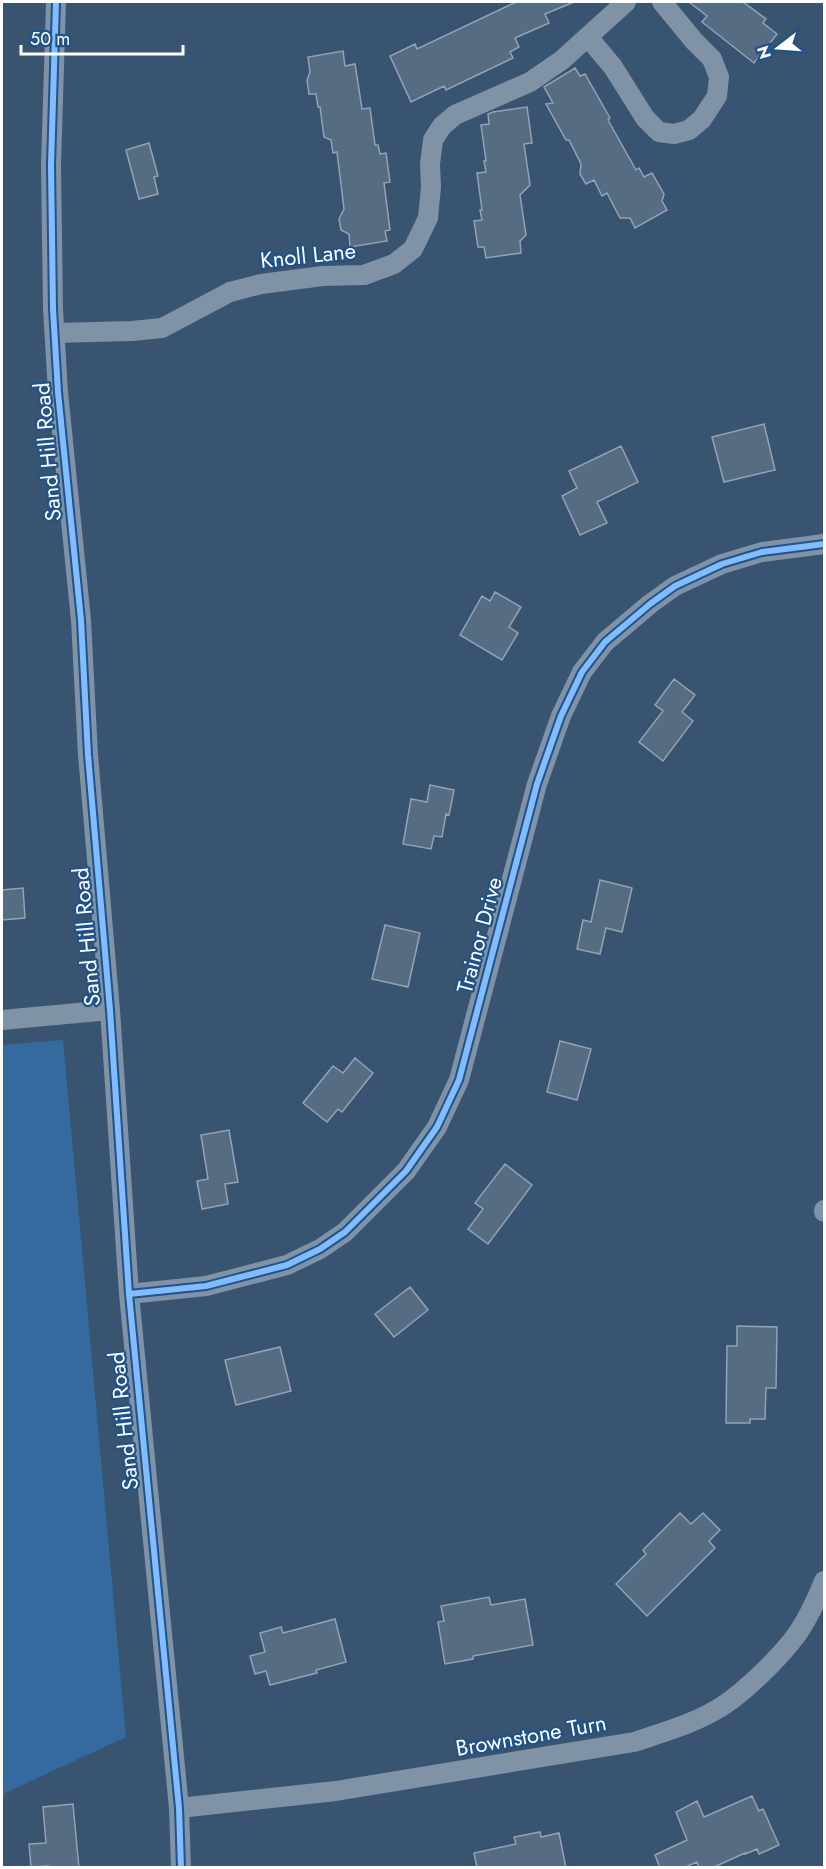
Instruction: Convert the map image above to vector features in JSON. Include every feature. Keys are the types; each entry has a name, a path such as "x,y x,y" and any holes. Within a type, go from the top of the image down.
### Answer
{"street":[{"name":"Sand Hill Road","path":"56,2 51,165 59,403 81,620 88,755 110,1010 129,1294 178,1808 181,1868"},
{"name":"Knoll Lane","path":"55,333 162,328 230,292 261,284 323,276 364,275 394,264 413,249 428,218 433,140 442,126 455,115 530,82 562,60 626,2"},
{"path":"588,37 613,67 645,118 659,132 674,134 688,130 702,119 717,96 719,77 712,59 662,2"},
{"name":"Trainor Drive","path":"129,1294 206,1286 287,1265 320,1249 345,1232 406,1171 437,1127 459,1080 537,784 561,716 582,672 605,642 675,586 722,564 762,552 825,544"},
{"path":"2,1020 110,1010"},
{"name":"Brownstone Turn","path":"178,1808 336,1791 634,1742 669,1731 723,1706 745,1690 792,1641 819,1596 825,1581"}],"shaded area":[{"path":"63,1040 126,1737 7,1792 2,1799 2,1045"}],"building":[{"path":"516,2 574,2 545,14 549,23 515,38 519,47 510,52 513,58 446,90 444,86 411,102 390,56 415,44 417,49"},
{"path":"689,2 743,2 766,19 763,23 777,34 754,63 702,22 707,16"},
{"path":"343,51 345,66 355,64 362,109 370,108 375,145 378,145 380,154 386,153 390,182 384,183 390,230 385,231 387,241 350,247 349,234 341,230 339,219 344,209 337,152 333,153 331,140 324,137 320,107 318,107 316,94 309,94 307,80 310,72 308,57"},
{"path":"575,68 580,76 585,74 636,170 639,168 644,177 652,173 664,194 662,201 667,210 635,228 630,218 620,218 607,193 602,196 594,180 586,184 580,174 581,164 569,140 566,140 546,104 553,103 544,87"},
{"path":"527,107 532,143 524,144 530,185 520,195 526,235 520,241 521,253 486,258 484,247 478,247 474,221 482,220 477,173 486,172 481,125 489,124 488,114 493,112"},
{"path":"149,143 158,176 154,177 158,194 139,199 126,150"},
{"path":"764,424 775,470 724,482 712,437"},
{"path":"621,446 638,482 597,502 607,523 580,535 562,496 577,488 569,471"},
{"path":"495,592 521,607 509,627 518,633 502,660 460,635 482,596 490,601"},
{"path":"674,679 695,695 682,712 693,721 663,761 639,742 663,711 655,705"},
{"path":"430,785 454,790 449,815 446,814 442,837 434,836 431,849 403,844 411,799 427,802"},
{"path":"600,880 632,888 622,932 606,928 600,954 577,949 583,920 591,922"},
{"path":"23,888 25,918 2,920 2,890"},
{"path":"385,925 420,933 408,987 372,979"},
{"path":"560,1041 591,1049 577,1100 547,1092"},
{"path":"355,1058 373,1073 342,1112 338,1109 327,1122 303,1103 333,1066 343,1073"},
{"path":"229,1130 238,1182 225,1184 228,1204 202,1209 197,1181 208,1179 201,1135"},
{"path":"505,1164 532,1185 488,1244 468,1229 483,1209 475,1203"},
{"path":"410,1287 428,1310 394,1337 375,1314"},
{"path":"737,1326 777,1327 776,1388 766,1388 765,1419 750,1419 750,1423 726,1423 727,1346 737,1346"},
{"path":"280,1347 291,1391 236,1405 225,1360"},
{"path":"680,1513 691,1524 703,1513 720,1530 709,1541 715,1548 647,1616 616,1584 646,1554 643,1550"},
{"path":"489,1597 491,1605 525,1599 533,1645 473,1656 473,1659 445,1664 438,1622 444,1621 441,1606"},
{"path":"335,1619 346,1662 316,1670 317,1673 270,1685 266,1671 255,1674 250,1656 265,1652 260,1633 281,1627 283,1633"},
{"path":"752,1796 759,1811 763,1809 779,1845 759,1854 757,1849 745,1853 712,1868 699,1868 697,1862 683,1868 660,1868 655,1855 687,1840 676,1812 697,1801 704,1817"},
{"path":"73,1804 79,1868 31,1867 29,1844 46,1843 43,1807"},
{"path":"540,1832 541,1837 559,1833 566,1868 477,1868 474,1853 516,1844 514,1837"}],"cycle path":[{"path":"56,2 51,165 53,309 58,392 81,620 88,755 110,1010 129,1294 179,1808 181,1868"},
{"path":"129,1294 206,1286 287,1265 320,1249 345,1232 406,1171 437,1127 459,1080 537,784 561,716 582,672 605,642 675,586 722,564 762,552 824,544"}]}
